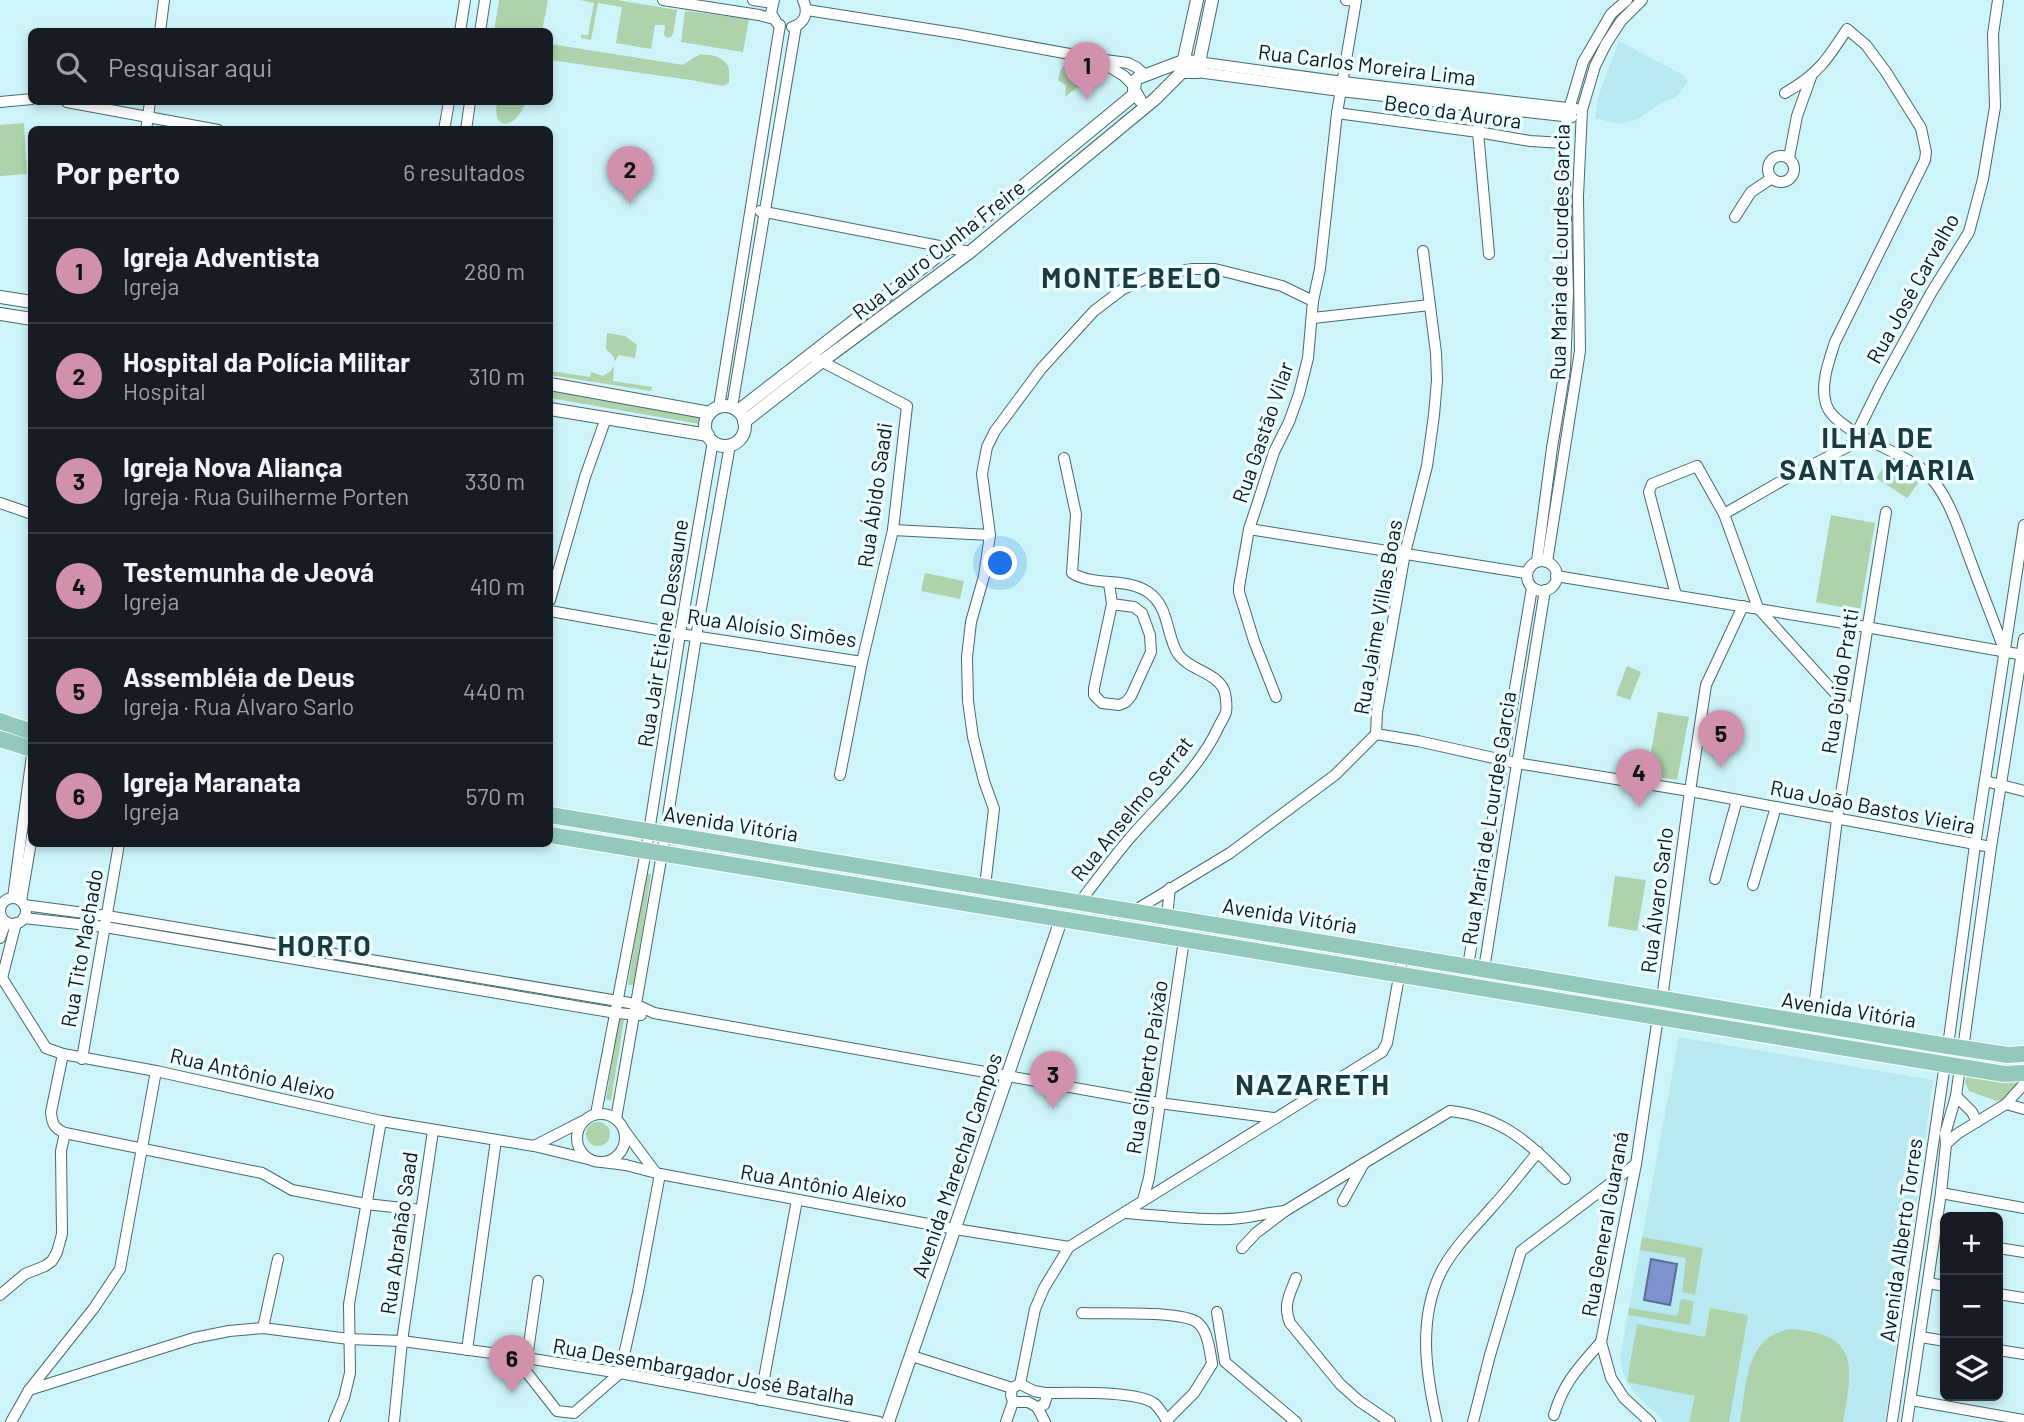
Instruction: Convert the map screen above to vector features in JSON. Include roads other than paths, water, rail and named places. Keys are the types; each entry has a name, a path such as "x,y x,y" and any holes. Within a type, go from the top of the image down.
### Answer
{"main road":[{"path":"0,721 28,731"},
{"path":"0,739 28,748"},
{"name":"Avenida Vitória","path":"553,816 1955,1048 2008,1055 2024,1054"},
{"name":"Avenida Vitória","path":"553,835 2004,1074 2024,1073"},
{"path":"1061,920 1065,912 1073,906 1099,905"},
{"path":"1952,1065 1955,1048"}],"street":[{"path":"160,28 164,0"},
{"path":"461,28 465,0"},
{"path":"481,28 485,0"},
{"path":"663,0 759,15 786,27 796,26 803,21 805,5 1097,60 1128,63 1159,83 1160,92 1154,99"},
{"path":"553,409 711,438 721,445 737,442 743,435 729,412 751,210 777,22 771,13 774,1 753,0"},
{"path":"1097,60 1124,76 1140,100 1154,99 1183,66 1197,0"},
{"path":"1197,67 1212,0"},
{"name":"Rua Maria de Lourdes Garcia","path":"1542,562 1580,351 1564,143 1569,112 1583,62 1611,14 1627,0"},
{"name":"Rua Maria de Lourdes Garcia","path":"1573,265 1582,114 1595,66 1606,44 1621,21 1642,0"},
{"name":"Rua José Carvalho","path":"1724,514 1851,445 1925,304 1969,233 1983,179 1995,107 1993,34 1998,0"},
{"name":"Rua Gastão Vilar","path":"1276,697 1254,641 1239,592 1250,528 1274,452 1299,394 1308,358 1312,301 1320,269 1351,1"},
{"path":"711,438 705,426 729,412 796,26"},
{"path":"1785,93 1811,77 1837,46 1847,29 1866,46 1921,128 1925,160 1835,342 1824,383 1826,405 1835,418 1857,433 1923,470 1947,500 2005,652"},
{"name":"Rua Carlos Moreira Lima","path":"1147,75 1183,66 1197,67 1482,107 1569,112"},
{"path":"1134,90 1138,78 1147,75"},
{"path":"1789,158 1781,155 1772,159 1768,167 1772,178 1779,182 1787,181 1793,175 1794,167 1789,158 1797,116 1811,77"},
{"name":"Rua Carlos Moreira Lima","path":"1341,86 1582,114"},
{"name":"Rua Lauro Cunha Freire","path":"729,412 810,354 949,247 1134,90"},
{"path":"0,102 28,99"},
{"name":"Rua Lauro Cunha Freire","path":"729,412 821,362 970,252 1154,99"},
{"path":"83,105 196,126"},
{"path":"147,126 150,105"},
{"path":"445,126 448,105"},
{"path":"467,126 470,105"},
{"path":"1482,107 1478,132 1489,254"},
{"name":"Beco da Aurora","path":"1337,113 1530,141 1564,143"},
{"path":"1735,217 1751,191 1772,178"},
{"path":"751,210 970,252"},
{"name":"Rua Jaime Villas Boas","path":"1134,911 1230,853 1335,775 1376,734 1377,712 1405,553 1427,466 1435,404 1437,353 1423,251"},
{"path":"985,886 993,809 973,737 968,701 967,657 971,622 984,576 990,535 982,474 987,447 995,431 1041,369 1094,311 1123,289 1152,276 1193,269 1215,270 1282,286 1312,301"},
{"path":"0,297 28,301"},
{"path":"1312,318 1430,305"},
{"path":"0,314 28,319"},
{"name":"Rua Ábido Saadi","path":"810,354 907,406 893,530 840,775"},
{"path":"553,384 729,412"},
{"path":"553,589 585,477 606,418"},
{"name":"Rua Jair Etiene Dessaune","path":"657,833 680,634 711,438"},
{"name":"Rua Jair Etiene Dessaune","path":"657,833 730,445"},
{"name":"Rua Anselmo Serrat","path":"1064,458 1076,514 1072,573 1083,580 1134,586 1147,591 1156,599 1164,613 1178,654 1193,667 1213,678 1224,690 1226,711 1213,739 1189,772 1129,840 1080,902"},
{"path":"1676,594 1649,492 1652,484 1697,466 1724,514 1758,608 1853,713"},
{"path":"0,503 28,513"},
{"name":"Rua Guido Pratti","path":"1812,1024 1837,818 1886,512"},
{"path":"1955,1048 1975,845 2024,525"},
{"path":"1250,528 1526,573"},
{"path":"893,530 990,535"},
{"path":"1542,562 1552,565 1556,571 1556,581 1549,589 1540,591 1527,582 1526,573 1532,564 1542,562"},
{"path":"1556,576 1867,626 2023,655"},
{"path":"1109,583 1112,604 1094,695 1102,703 1119,705 1126,702 1135,687 1150,652 1151,643 1142,613 1134,607 1112,604"},
{"name":"Rua Maria de Lourdes Garcia","path":"1476,968 1502,759 1532,588"},
{"name":"Rua Maria de Lourdes Garcia","path":"1476,968 1516,763 1545,590"},
{"name":"Rua Álvaro Sarlo","path":"1662,999 1706,685 1743,606"},
{"name":"Rua Aloísio Simões","path":"553,612 696,637 863,659"},
{"path":"1955,1048 2024,639"},
{"name":"Rua João Bastos Vieira","path":"1376,734 1516,763 1690,791 1991,847"},
{"path":"1985,781 2024,791"},
{"path":"19,901 28,800"},
{"path":"1715,879 1737,800"},
{"path":"1753,885 1776,807"},
{"path":"616,1119 635,1010 657,833"},
{"path":"596,1114 618,1001 657,833"},
{"path":"19,901 30,847"},
{"name":"Rua Tito Machado","path":"82,1059 118,847"},
{"path":"1167,916 1170,888"},
{"path":"0,938 9,898 106,921 616,1013 635,1010 654,1013 1158,1103 1274,1118"},
{"path":"7,914 26,908 19,901"},
{"path":"7,914 106,921 618,1001 635,1010"},
{"name":"Rua Antônio Aleixo","path":"7,914 1,975 46,1048 82,1059 156,1071 381,1122 534,1146 588,1159"},
{"name":"Avenida Marechal Campos","path":"888,1422 1061,920"},
{"name":"Rua Gilberto Paixão","path":"1143,1200 1149,1178 1184,940"},
{"path":"1006,1422 1035,1309 1044,1288 1069,1247 1385,1048 1403,955"},
{"name":"Rua General Guaraná","path":"1650,1422 1623,1398 1611,1378 1601,1342 1636,1164 1658,1017"},
{"path":"63,1054 51,1112 55,1128 65,1133 262,1173 292,1191 421,1210"},
{"name":"Avenida Alberto Torres","path":"1892,1422 1919,1237 1956,1096 1952,1065"},
{"name":"Avenida Alberto Torres","path":"1941,1212 1952,1065"},
{"path":"10,1422 29,1390 94,1308 120,1269 156,1071"},
{"path":"1946,1135 1977,1122 2006,1104 2024,1084"},
{"path":"1956,1096 1972,1112 1977,1122"},
{"path":"2006,1104 2024,1109"},
{"path":"1242,1248 1284,1210 1450,1111 1481,1116 1523,1139 1565,1179"},
{"path":"513,1356 556,1416 573,1418 620,1373 638,1292 658,1173 616,1119 607,1114 596,1114 534,1146"},
{"path":"583,1121 578,1128 577,1145 588,1159 602,1162 618,1155 624,1148 624,1130"},
{"path":"334,1422 350,1373 349,1304 381,1122"},
{"name":"Rua Abrahão Saad","path":"394,1422 402,1341 432,1131"},
{"path":"0,1295 25,1274 52,1261 57,1252 62,1234 61,1151 65,1133"},
{"path":"467,1350 496,1140"},
{"path":"1437,1422 1429,1386 1426,1325 1441,1273 1474,1227 1538,1152"},
{"path":"1343,1200 1365,1160"},
{"name":"Rua Antônio Aleixo","path":"602,1162 797,1200 1069,1247"},
{"path":"1473,1422 1521,1251 1636,1164"},
{"path":"1149,1178 1167,1187"},
{"path":"1941,1194 2024,1208"},
{"path":"760,1400 797,1200"},
{"path":"1124,1213 1232,1218 1284,1210"},
{"path":"1919,1237 1940,1238"},
{"name":"Avenida Alberto Torres","path":"1907,1422 1928,1283 1940,1238"},
{"path":"2003,1249 2024,1252"},
{"path":"264,1328 278,1259"},
{"path":"1296,1278 1287,1299 1286,1312 1290,1323 1340,1384 1390,1422"},
{"path":"527,1358 538,1281"},
{"path":"1928,1283 1940,1285"},
{"path":"2003,1295 2024,1298"},
{"path":"1216,1312 1225,1362 1296,1422"},
{"path":"912,1356 1034,1391 1132,1396 1153,1403 1168,1421 1194,1393 1212,1364 1204,1332 1198,1323 1188,1319 1168,1315 1082,1313"},
{"name":"Rua Desembargador José Batalha","path":"29,1390 194,1338 264,1328 348,1339 402,1341 527,1358 879,1422"},
{"path":"1921,1337 1940,1340"},
{"path":"1554,1415 1559,1396 1570,1378 1601,1342"},
{"path":"2003,1351 2024,1354"},
{"path":"1212,1364 1225,1362"},
{"path":"1037,1407 1045,1405 1045,1393"},
{"path":"1911,1400 2024,1420"},
{"path":"1013,1402 1028,1402 1037,1407 1045,1422"}],"water":[{"path":"1651,1259 1677,1264 1670,1305 1644,1300"}],"place":[{"name":"Igreja Adventista","path":"1087,100"},
{"name":"Hospital da Polícia Militar","path":"630,204"},
{"name":"Assembléia de Deus","path":"1721,768"},
{"name":"Testemunha de Jeová","path":"1639,807"},
{"name":"Igreja Nova Aliança","path":"1053,1109"},
{"name":"Igreja Maranata","path":"512,1393"}],"district":[{"name":"MONTE BELO","path":"1132,277"},
{"name":"ILHA DE SANTA MARIA","path":"1878,453"},
{"name":"HORTO","path":"325,945"},
{"name":"NAZARETH","path":"1313,1084"}]}
